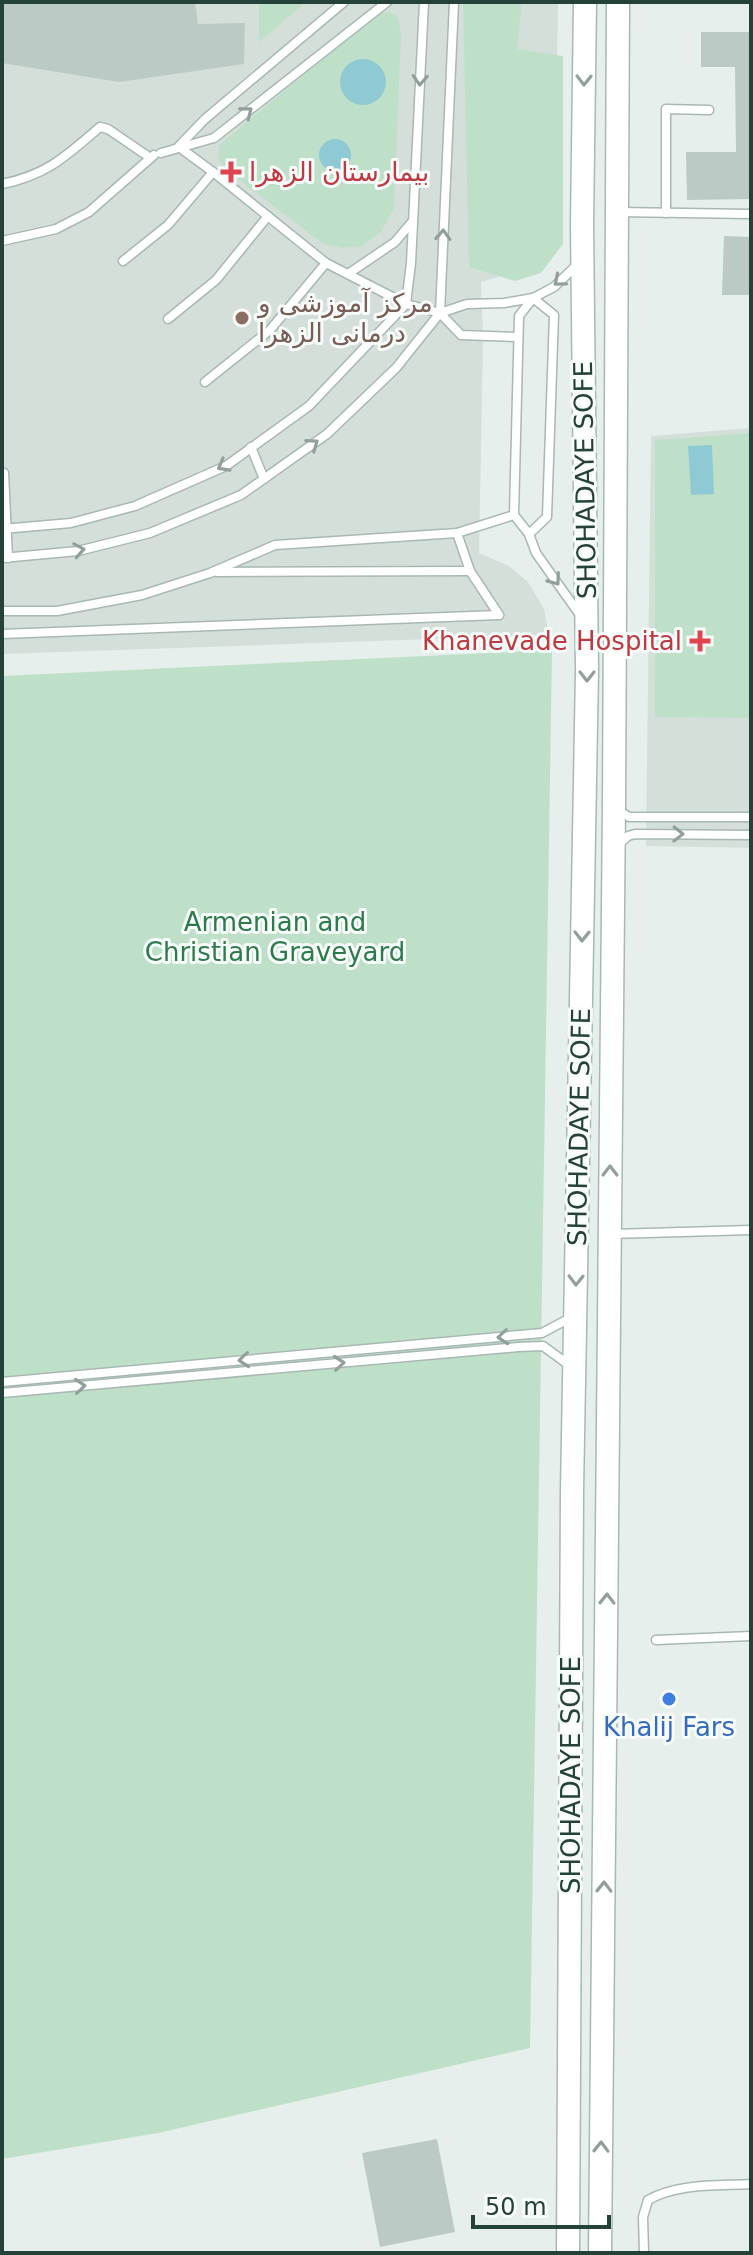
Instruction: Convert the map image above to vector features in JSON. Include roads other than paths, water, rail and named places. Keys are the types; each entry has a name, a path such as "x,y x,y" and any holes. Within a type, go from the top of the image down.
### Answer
{"main road":[{"name":"SHOHADAYE SOFE","path":"568,2253 574,1369 587,623 582,259 585,2"},
{"name":"SHOHADAYE SOFE","path":"600,2253 614,804 618,2"},
{"path":"571,1637 606,1637"}],"lane":[{"path":"179,147 205,119 344,2"},
{"path":"2,241 56,229 89,212 154,155 214,138 387,2"},
{"path":"4,529 71,523 135,506 226,466 309,406 406,304 424,2"},
{"path":"440,313 454,2"},
{"path":"666,213 666,109 709,110"},
{"path":"2,184 20,181 54,166 100,127 154,155"},
{"path":"179,147 326,263 406,304 440,313 461,335 518,337"},
{"path":"123,261 168,225 213,172"},
{"path":"618,212 751,214"},
{"path":"168,319 216,280 268,216"},
{"path":"348,274 395,242 413,222"},
{"path":"4,473 5,558 78,551 150,533 241,495 327,434 396,368 440,313 467,304 533,298 554,287 582,259"},
{"path":"205,382 270,330 326,263"},
{"path":"533,298 519,316 514,515 529,534 536,553 587,623"},
{"path":"529,534 547,517 554,315 533,298"},
{"path":"251,447 264,479"},
{"path":"2,611 57,611 142,595 212,572 275,545 457,533 514,515"},
{"path":"2,634 499,615 470,571 457,533"},
{"path":"212,572 470,571"},
{"path":"614,804 629,817 751,817"},
{"path":"613,853 620,842 635,834 751,835"},
{"path":"610,1235 751,1230"},
{"path":"2,1382 542,1333 575,1313"},
{"path":"2,1393 518,1347 543,1346 574,1369"},
{"path":"656,1640 751,1636"},
{"path":"644,2253 643,2217 648,2200 680,2189 751,2184"}],"water":[{"path":"363,59 379,66 386,82 379,98 363,105 347,98 340,82 347,66"},
{"path":"335,139 346,144 351,155 346,166 335,171 324,166 319,155 324,144"},
{"path":"712,445 714,494 691,495 688,446"}],"place":[{"name":"بیمارستان الزهرا","path":"231,172"},
{"name":"مرکز آموزشی و درمانی الزهرا","path":"242,318"},
{"name":"Khanevade Hospital","path":"700,641"},
{"name":"Khalij Fars","path":"669,1699"}],"park label":[{"name":"Armenian and Christian Graveyard","path":"275,937"}]}
